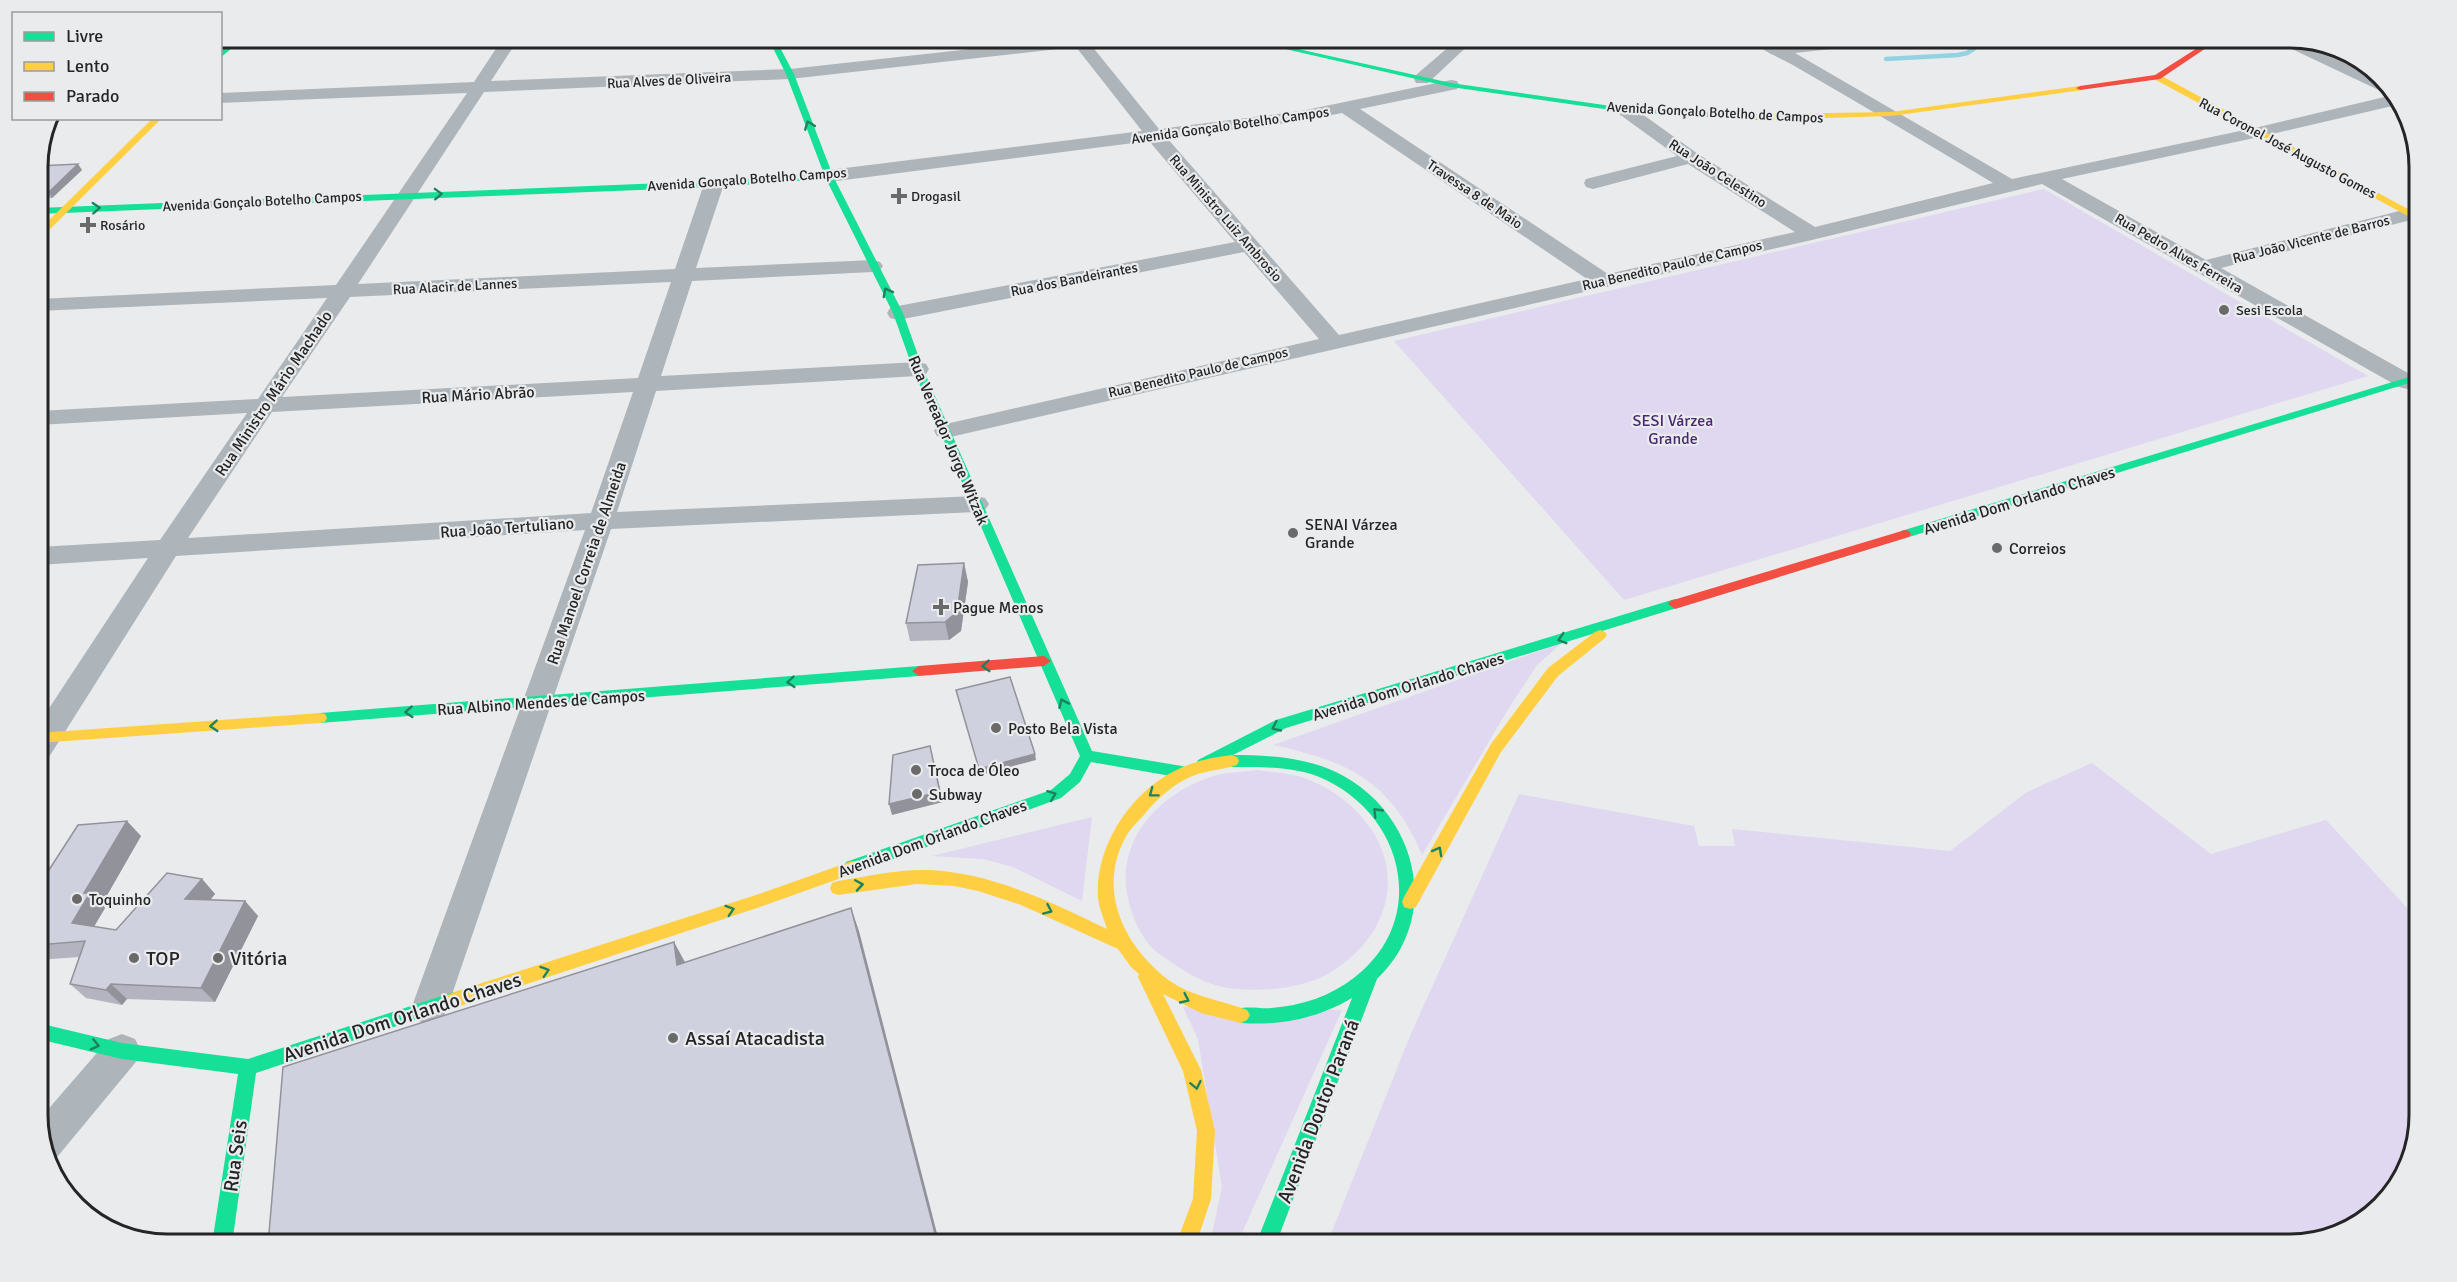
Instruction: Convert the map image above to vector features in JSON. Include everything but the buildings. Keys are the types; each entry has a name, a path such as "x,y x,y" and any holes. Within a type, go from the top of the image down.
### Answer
{"street":[{"name":"Rua Ministro Mário Machado","path":"48,729 408,195 504,48"},
{"name":"Rua Vereador Jorge Witzak","path":"777,48 790,74 829,176 898,313 918,369 1044,661 1088,756"},
{"name":"Rua Alves de Oliveira","path":"222,98 790,74 1011,48"},
{"name":"Rua Ministro Luiz Ambrosio","path":"1085,48 1155,136 1332,341"},
{"name":"Avenida Gonçalo Botelho de Campos","path":"1286,48 1451,85 1625,110 1758,117 1892,114 2157,77 2202,48"},
{"path":"1422,78 1456,48"},
{"path":"1773,48 1892,114 2009,185"},
{"path":"1776,50 1794,48"},
{"path":"2305,49 2372,80"},
{"name":"Rua Coronel José Augusto Gomes","path":"2157,77 2409,211"},
{"name":"Avenida Gonçalo Botelho Campos","path":"48,211 714,184 829,176 1155,136 1347,108 1451,85"},
{"name":"Rua Benedito Paulo de Campos","path":"945,431 1332,341 1812,234 2009,185 2259,132 2389,101"},
{"name":"Travessa 8 de Maio","path":"1347,108 1604,281"},
{"name":"Rua João Celestino","path":"1625,110 1690,158 1812,234"},
{"path":"48,227 156,120"},
{"path":"1593,183 1690,158"},
{"name":"Rua Pedro Alves Ferreira","path":"2046,178 2202,267 2409,377"},
{"name":"Rua Manoel Correia de Almeida","path":"429,1009 601,521 714,184"},
{"name":"Rua João Vicente de Barros","path":"2202,267 2409,217"},
{"name":"Rua dos Bandeirantes","path":"898,313 1250,245"},
{"name":"Rua Alacir de Lannes","path":"48,305 873,266"},
{"name":"Rua Mário Abrão","path":"48,417 918,369"},
{"name":"Avenida Dom Orlando Chaves","path":"1203,764 1281,724 2409,380"},
{"name":"Rua João Tertuliano","path":"48,555 601,521 976,504"},
{"name":"Avenida Dom Orlando Chaves","path":"1410,902 1496,748 1553,672 1623,621"},
{"name":"Rua Albino Mendes de Campos","path":"48,740 1044,661"},
{"path":"1088,756 1182,772"},
{"name":"Avenida Dom Orlando Chaves","path":"48,1034 122,1051 248,1066 759,900 1056,794 1067,788 1078,776 1088,756"},
{"path":"1145,975 1185,1001 1233,1015 1283,1015 1330,1002 1369,977 1396,943 1410,902 1407,861 1389,824 1360,793 1321,772 1277,761 1232,761 1203,764 1182,772 1149,795 1124,821 1110,848 1103,879 1106,911 1118,942 1145,975 1172,1024 1192,1070 1206,1131 1202,1199 1190,1234"},
{"name":"Avenida Dom Orlando Chaves","path":"759,900 908,877 944,878 989,887 1043,908 1118,942"},
{"name":"Avenida Doutor Paraná","path":"1270,1234 1369,977"},
{"path":"50,1136 122,1051"},
{"name":"Rua Seis","path":"224,1234 248,1066"}],"green space":[{"name":"SESI Várzea Grande","path":"2044,189 2368,376 1624,600 1394,341"},
{"path":"1562,643 1537,665 1510,706 1422,855 1410,830 1396,809 1364,778 1324,759 1273,745"},
{"path":"2092,763 2211,854 2326,820 2409,910 2407,1139 2397,1168 2389,1181 2363,1209 2336,1225 2306,1233 2290,1234 1331,1234 1410,1036 1519,794 1694,826 1699,846 1735,846 1732,829 1950,851 2027,792"},
{"path":"1257,770 1293,775 1309,780 1350,805 1373,832 1383,853 1387,874 1387,894 1382,914 1373,932 1360,949 1343,964 1324,976 1303,984 1281,988 1258,990 1225,988 1194,976 1152,948 1138,928 1132,913 1126,876 1129,856 1136,837 1161,805 1197,782 1222,774"},
{"path":"1092,817 1082,901 1013,867 983,859 932,856"},
{"path":"1183,1007 1342,1010 1241,1234 1212,1234 1222,1187 1198,1039"}],"waterway":[{"path":"1886,59 1958,55 1975,48"}],"traffic: fast":[{"path":"222,54 229,48"},
{"path":"777,48 790,74 829,176 898,313 918,369 1087,756"},
{"path":"1286,48 1451,85 1625,110 1758,117"},
{"path":"48,211 714,184 829,176"},
{"path":"1905,534 2409,380"},
{"path":"1203,764 1281,724 1675,604"},
{"path":"320,718 919,671"},
{"path":"1087,756 1182,772"},
{"path":"852,867 1056,794 1075,778 1087,756"},
{"path":"1232,761 1271,762 1300,766 1341,781 1360,794 1377,810 1396,839 1407,883 1402,927 1393,947 1379,966 1362,982 1335,999 1305,1010 1273,1016 1241,1015"},
{"path":"1270,1234 1369,977"},
{"path":"48,1033 122,1051 248,1067 454,1000"},
{"path":"223,1234 248,1067"}],"traffic: slow":[{"path":"2157,77 2409,214"},
{"path":"1758,117 1891,114 2080,88"},
{"path":"48,226 156,120"},
{"path":"1410,902 1496,748 1553,672 1600,635"},
{"path":"48,737 320,718"},
{"path":"1232,761 1208,764 1188,771 1151,796 1122,830 1107,865 1106,900 1116,933 1137,962 1165,987 1201,1005 1241,1015"},
{"path":"454,1000 760,900 852,867"},
{"path":"838,888 906,878 954,879 1003,891 1118,942"},
{"path":"1146,977 1192,1070 1206,1131 1202,1199 1190,1234"}],"traffic: jam":[{"path":"2080,88 2157,77 2202,48"},
{"path":"1675,604 1905,534"},
{"path":"919,671 1044,661"}],"place":[{"name":"Drogasil","path":"899,196"},
{"name":"Rosário","path":"88,225"},
{"name":"Sesi Escola","path":"2224,310"},
{"name":"SENAI Várzea Grande","path":"1293,533"},
{"name":"Correios","path":"1997,548"},
{"name":"Pague Menos","path":"941,607"},
{"name":"Posto Bela Vista","path":"996,728"},
{"name":"Troca de Óleo","path":"916,770"},
{"name":"Subway","path":"917,794"},
{"name":"Toquinho","path":"77,899"},
{"name":"TOP","path":"134,958"},
{"name":"Vitória","path":"218,958"},
{"name":"Assaí Atacadista","path":"673,1038"}]}
